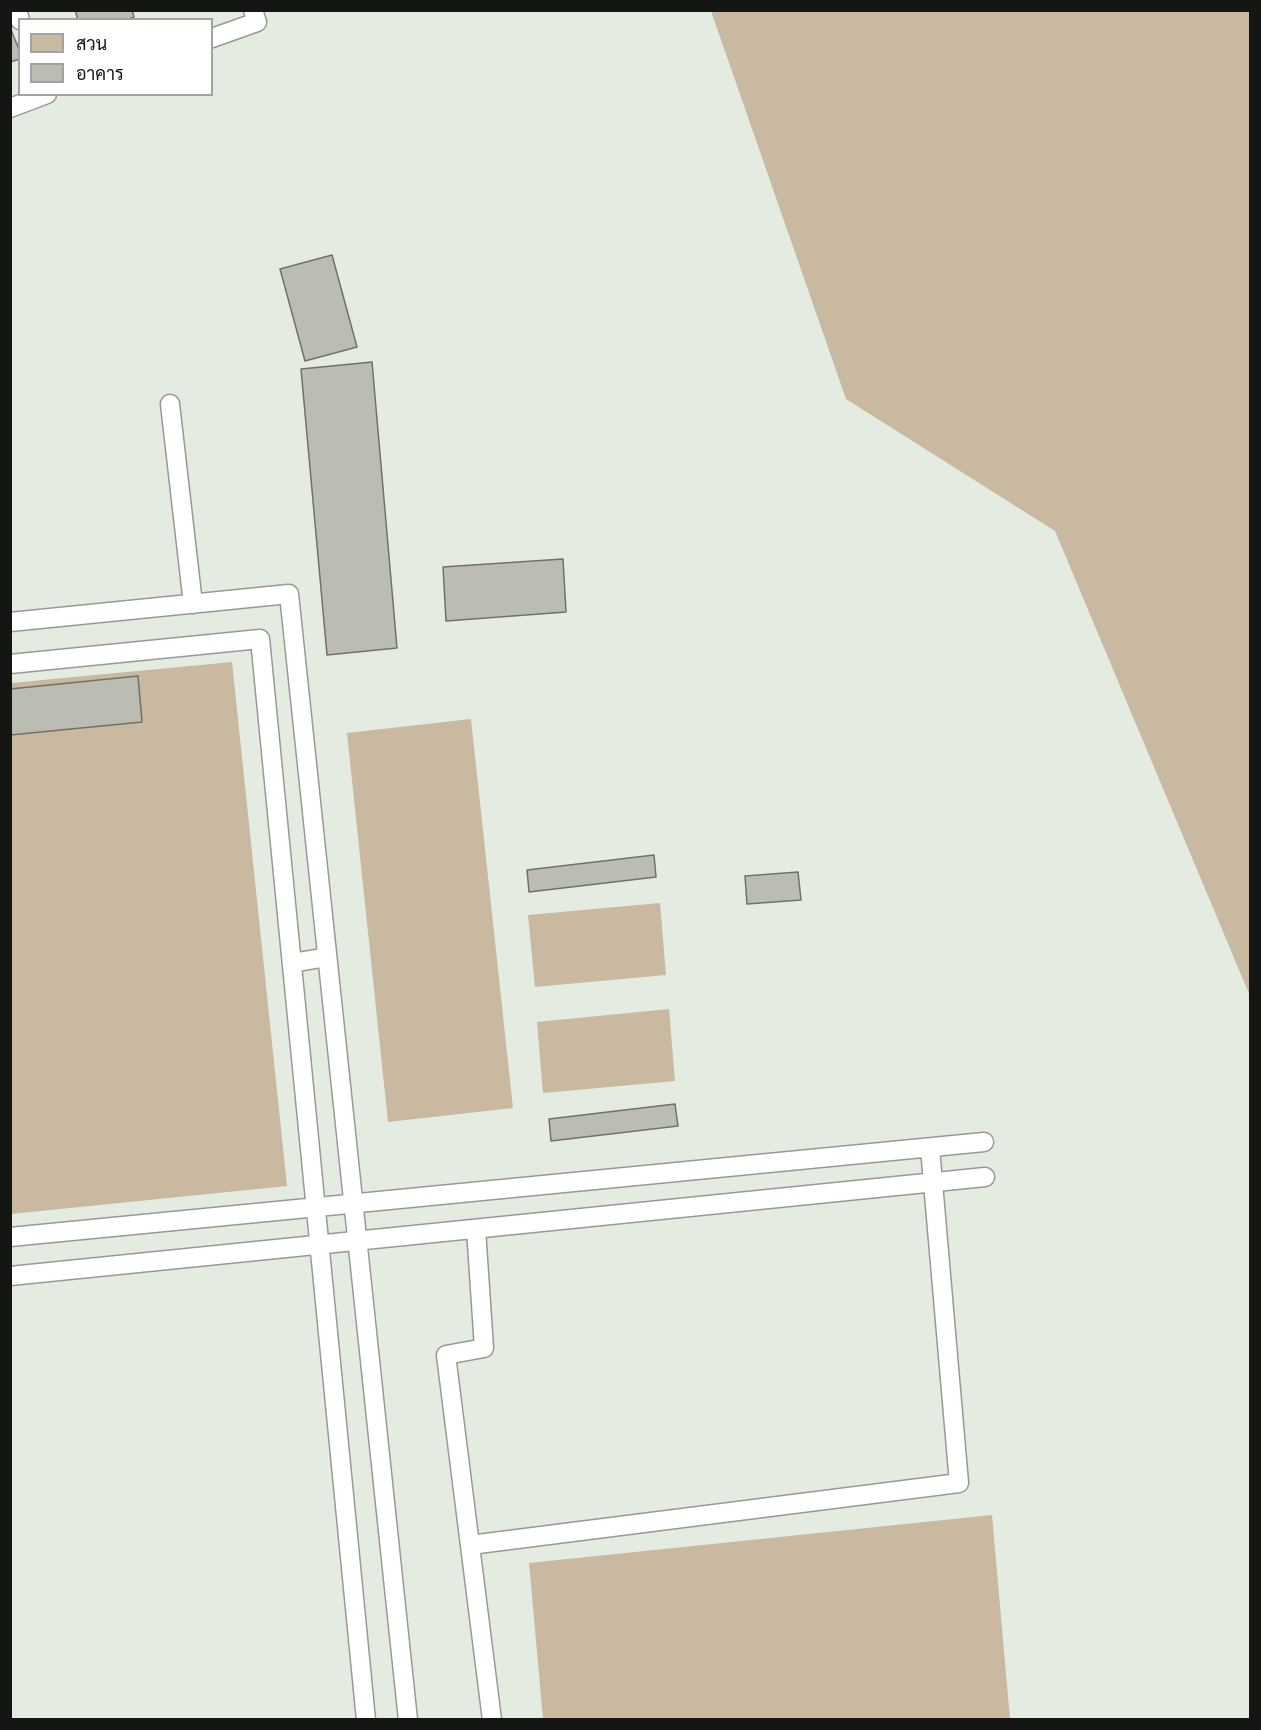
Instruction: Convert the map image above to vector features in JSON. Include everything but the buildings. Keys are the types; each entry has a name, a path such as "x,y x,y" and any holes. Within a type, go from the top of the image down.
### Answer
{"lane":[{"path":"213,38 257,22 253,10"},
{"path":"10,108 44,96"},
{"path":"170,404 192,604"},
{"path":"10,622 289,594 408,1719"},
{"path":"10,664 260,639 366,1719"},
{"path":"292,963 327,957"},
{"path":"10,1237 984,1142"},
{"path":"470,1545 958,1482 930,1148"},
{"path":"10,1276 985,1176"},
{"path":"476,1229 484,1348 446,1355 492,1719"}],"green space":[{"path":"711,11 1250,11 1250,996 1055,531 846,399"},
{"path":"232,662 287,1186 11,1214 11,683"},
{"path":"471,719 513,1108 388,1122 347,733"},
{"path":"660,903 666,975 535,987 528,915"},
{"path":"669,1009 675,1081 543,1093 537,1022"},
{"path":"992,1515 1010,1719 543,1719 529,1563"}]}
